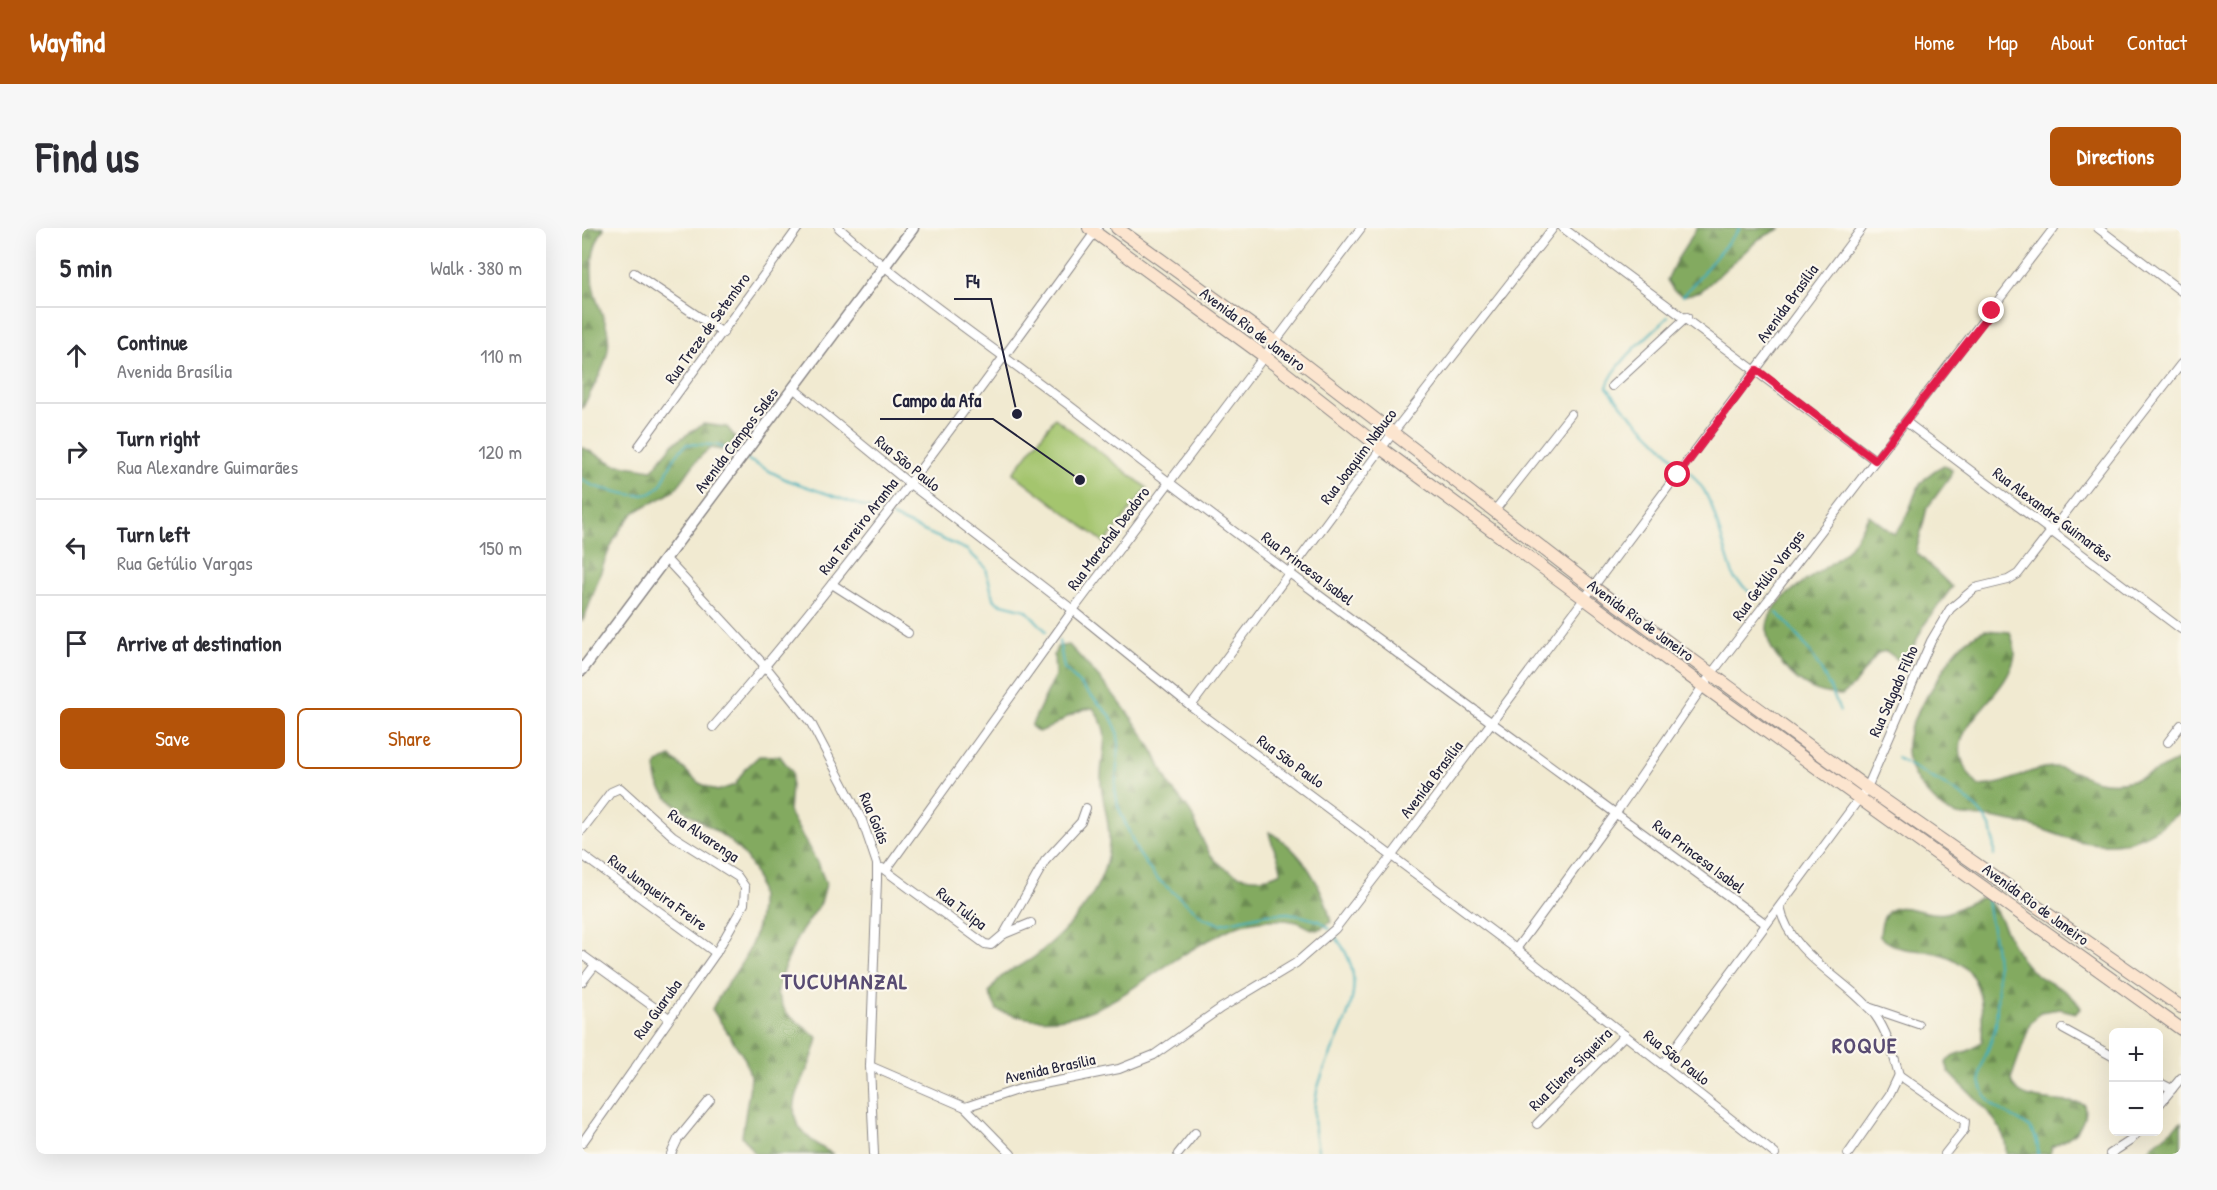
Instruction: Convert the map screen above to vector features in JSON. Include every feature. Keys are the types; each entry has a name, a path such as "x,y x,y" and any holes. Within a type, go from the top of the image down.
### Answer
{"main road":[{"name":"Avenida Rio de Janeiro","path":"1117,228 1275,342 1593,587 1712,674 1863,793 2181,1029"},
{"name":"Avenida Rio de Janeiro","path":"1094,230 1264,356 1382,449 1703,686 2181,1007"}],"street":[{"name":"Rua Treze de Setembro","path":"639,446 798,228"},
{"name":"Rua Princesa Isabel","path":"839,228 883,267 1006,357 1168,482 1766,924"},
{"name":"Avenida Campos Sales","path":"582,670 913,228"},
{"name":"Rua Marechal Deodoro","path":"886,870 1073,610 1361,228"},
{"name":"Rua Joaquim Nabuco","path":"1191,706 1392,434 1553,228"},
{"path":"1563,228 1686,317 1875,460"},
{"name":"Avenida Brasília","path":"965,1107 1023,1088 1132,1065 1154,1055 1221,1008 1274,978 1335,929 1493,723 1862,228"},
{"name":"Rua Getúlio Vargas","path":"1516,949 1616,813 1703,686 2054,228"},
{"path":"2098,228 2181,291"},
{"name":"Rua Tenreiro Aranha","path":"713,727 766,667 910,484 1006,357 1094,230"},
{"path":"634,273 723,333"},
{"path":"1612,386 1686,317"},
{"name":"Rua Salgado Filho","path":"1663,1064 1863,793 1931,641 1950,609 1975,588 2008,580 2018,574 2181,364"},
{"name":"Rua São Paulo","path":"793,388 910,484 1073,610 1191,706 1394,854 1775,1154"},
{"path":"1495,510 1571,414"},
{"name":"Rua Alexandre Guimarães","path":"1906,422 2181,629"},
{"name":"Rua Goiás","path":"665,558 766,667 811,723 829,753 862,820 877,864 870,1066 874,1154"},
{"path":"832,584 908,633"},
{"path":"2168,742 2181,725"},
{"name":"Rua Alvarenga","path":"582,830 616,788 627,791 673,836 735,875 745,887"},
{"path":"1004,934 1045,861 1081,822 1086,808"},
{"name":"Rua Junqueira Freire","path":"582,855 716,953"},
{"name":"Rua Tulipa","path":"877,864 985,945 991,945 1004,934 1031,923"},
{"name":"Rua Guaruba","path":"582,1143 716,953 744,904 745,887"},
{"path":"1779,907 1785,925 1796,941 1868,1007 1886,1035 1899,1075 1965,1120 1964,1130 1945,1154"},
{"path":"582,955 669,1018"},
{"path":"582,982 595,965"},
{"path":"1868,1007 1918,1024"},
{"path":"2063,1029 2109,1054"},
{"name":"Rua Eliene Siqueira","path":"1537,1124 1625,1035"},
{"path":"870,1066 965,1107 1011,1154"},
{"path":"1848,1154 1890,1094 1899,1075"},
{"path":"2163,1100 2181,1078"},
{"path":"2163,1084 2172,1089"},
{"path":"671,1154 678,1139 710,1100"},
{"path":"1178,1154 1195,1133"},
{"path":"2110,1154 2134,1136"}],"green space":[{"path":"582,228 604,228 596,243 592,260 592,278 609,341 604,365 582,409"},
{"path":"1697,228 1781,228 1759,239 1701,291 1683,296 1674,291 1667,280"},
{"path":"1055,418 1147,488 1105,543 1013,473"},
{"path":"703,424 727,427 735,437 732,445 721,450 711,448 705,452 675,489 632,515 608,552 582,622 582,447 614,464 652,470 674,443"},
{"path":"1944,465 1952,470 1950,477 1927,508 1916,552 1952,587 1924,625 1910,654 1905,658 1897,659 1886,651 1878,653 1853,686 1842,695 1824,693 1802,683 1783,665 1770,644 1767,627 1772,611 1799,585 1847,550 1869,515 1894,534 1907,515 1917,489 1931,473"},
{"path":"1985,630 2010,632 2015,655 2009,673 1964,734 1960,750 1964,767 1979,786 2000,783 2036,770 2054,767 2094,780 2128,781 2181,759 2181,811 2140,838 2112,844 2097,844 2081,842 2025,824 1957,815 1936,802 1925,791 1910,766 1907,742 1910,730 1914,718 1952,656 1965,642"},
{"path":"1069,645 1092,669 1134,721 1170,786 1192,815 1212,857 1225,868 1246,877 1267,877 1281,872 1269,832 1291,848 1309,870 1323,896 1331,922 1318,930 1284,920 1238,925 1186,953 1112,1001 1087,1012 1060,1019 1030,1019 997,1010 989,993 995,984 1006,973 1031,960 1075,919 1095,890 1107,858 1109,834 1101,782 1104,735 1099,718 1093,708 1078,711 1045,730 1038,732 1031,726 1055,676 1054,655 1057,647"},
{"path":"759,756 780,756 792,772 789,812 819,866 826,884 821,903 798,936 782,973 777,994 786,1013 818,1038 799,1088 795,1102 795,1115 800,1128 812,1141 833,1154 755,1154 742,1136 751,1078 745,1059 712,1009 750,947 754,937 760,898 753,869 736,847 671,800 658,784 657,763 671,757 699,783 717,791 735,785 745,769"},
{"path":"1980,898 1987,898 2017,952 2030,969 2064,990 2081,1008 2076,1013 2060,1009 2040,1012 2030,1024 2011,1079 2014,1087 2030,1097 2084,1104 2084,1119 2077,1131 2052,1147 2050,1154 2006,1154 2005,1142 1994,1120 1949,1072 1946,1063 1951,1057 1970,1050 1982,1041 1980,998 1971,975 1952,958 1927,951 1902,948 1880,937 1882,921 1888,912 1895,908 1935,914 1945,913"},
{"path":"2181,1122 2181,1154 2146,1154 2153,1145"}],"waterway":[{"path":"1683,296 1740,228"},
{"path":"1668,317 1624,359 1607,387 1624,408 1677,461"},
{"path":"582,479 594,486 617,492 648,494 657,490 677,454 687,444 717,445 738,455"},
{"path":"746,459 787,480 874,510"},
{"path":"1690,472 1704,490 1712,507 1734,578 1752,594"},
{"path":"892,517 967,550 986,568 993,598 998,603 1026,610 1046,631"},
{"path":"1777,613 1814,658 1840,711"},
{"path":"1059,641 1064,668 1110,715 1117,730 1119,744 1115,789 1118,806 1137,851 1155,877 1204,918 1220,924 1266,914 1289,913 1320,921 1330,929"},
{"path":"1897,758 1951,789 1976,808 1992,832 1994,856"},
{"path":"1987,897 1996,956 1998,995 1995,1031 1983,1062 1981,1085 1987,1098 1995,1106 2024,1123 2031,1130 2037,1140 2038,1154"},
{"path":"1319,1154 1314,1122 1317,1091 1349,1012 1353,993 1353,974 1347,954 1333,934"}],"place":[{"name":"F4","path":"1017,414"},
{"name":"Campo da Afa","path":"1080,480"}],"district":[{"name":"TUCUMANZAL","path":"845,981"},
{"name":"ROQUE","path":"1865,1045"}],"route":[{"path":"1678,475 1757,370 1875,460 1992,311"}]}
